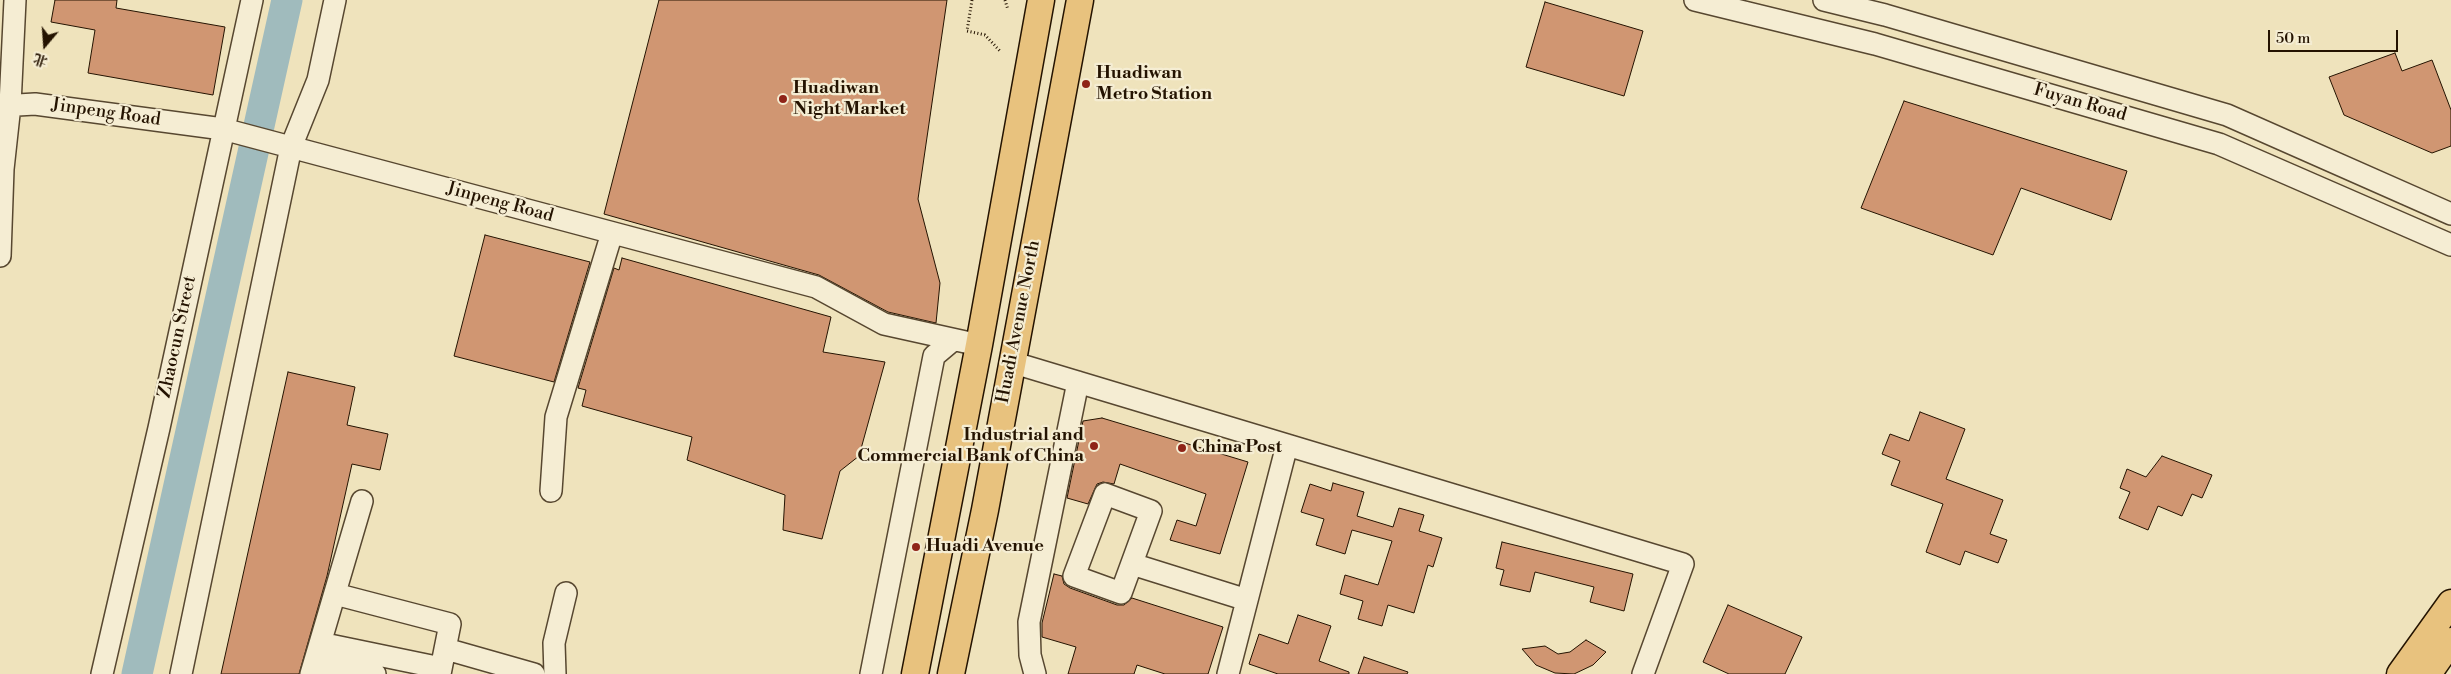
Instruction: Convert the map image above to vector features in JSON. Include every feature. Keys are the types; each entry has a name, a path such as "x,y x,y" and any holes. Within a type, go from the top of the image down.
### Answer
{"main road":[{"name":"Huadi Avenue North","path":"915,674 979,345 1041,0"},
{"name":"Huadi Avenue North","path":"951,674 985,510 1011,362 1080,0"},
{"path":"2400,674 2451,603"},
{"path":"2428,674 2451,641"}],"street":[{"path":"0,256 5,105 16,0"},
{"name":"Zhaocun Street","path":"102,674 226,130 252,0"},
{"path":"181,674 284,145 318,80 335,0"},
{"name":"Fuyan Road","path":"1695,0 1875,44 2219,144 2451,245"},
{"name":"Fuyan Road","path":"1824,0 1885,15 2227,115 2451,214"},
{"name":"Jinpeng Road","path":"5,105 35,104 226,130 816,287 884,324 979,345"},
{"path":"551,491 556,417 612,233"},
{"path":"871,674 934,356 953,340"},
{"path":"1011,362 1683,564 1643,674"},
{"path":"1035,674 1030,655 1029,622 1078,382"},
{"path":"1228,674 1287,445"},
{"path":"1105,494 1152,511 1132,564 1121,593 1074,576 1105,494"},
{"path":"315,660 362,501"},
{"path":"1132,564 1247,600"},
{"path":"555,674 554,643 566,593"},
{"path":"335,594 450,624 442,664"},
{"path":"315,660 442,664 534,674"},
{"path":"315,660 375,674"}],"path":[{"path":"973,0 970,5 967,31 985,35 1000,51"},
{"path":"1005,0 1008,10"}],"building":[{"path":"55,0 117,0 116,8 225,27 213,95 88,73 95,30 51,22"},
{"name":"Huadiwan Night Market","path":"659,0 947,0 918,199 940,283 936,323 888,312 819,275 604,214"},
{"path":"1545,2 1643,31 1624,96 1526,67"},
{"path":"2395,53 2402,71 2432,60 2451,110 2451,146 2432,153 2344,115 2329,77"},
{"path":"1904,101 2127,171 2111,220 2021,188 1993,255 1861,208"},
{"path":"485,235 590,262 554,382 454,356"},
{"path":"622,258 831,317 823,352 885,362 859,456 840,471 822,539 783,530 785,495 687,460 692,437 582,406 586,390 578,388 614,268 619,270"},
{"path":"288,372 355,387 347,425 388,434 380,470 352,464 327,576 299,674 221,674"},
{"path":"1920,412 1965,429 1946,479 2003,500 1990,534 2007,540 1998,563 1965,551 1960,565 1926,552 1943,504 1891,485 1900,461 1882,454 1890,434 1909,441"},
{"path":"1102,418 1248,462 1220,554 1170,540 1177,520 1196,526 1206,494 1120,464 1114,484 1103,482 1097,484 1088,504 1067,498 1083,421"},
{"path":"2162,456 2212,475 2202,498 2192,494 2182,516 2158,506 2148,530 2119,518 2130,492 2120,488 2127,469 2146,477"},
{"path":"1333,483 1364,492 1357,516 1393,527 1399,508 1424,515 1419,531 1442,538 1433,567 1428,565 1414,613 1388,605 1382,626 1358,619 1363,601 1340,594 1345,575 1378,585 1392,541 1352,530 1345,554 1316,545 1324,519 1301,512 1310,484 1331,491"},
{"path":"1502,542 1633,574 1624,611 1590,602 1594,587 1535,572 1530,592 1500,585 1504,570 1496,568"},
{"path":"1054,574 1062,576 1064,584 1070,588 1117,605 1124,605 1132,598 1223,627 1208,674 1165,674 1137,665 1134,674 1068,674 1076,647 1042,637 1042,623"},
{"path":"1728,605 1802,637 1785,674 1729,674 1703,662"},
{"path":"1298,615 1331,626 1319,661 1349,672 1349,674 1278,674 1249,664 1259,634 1288,644"},
{"path":"1586,640 1606,652 1593,665 1574,674 1555,673 1536,665 1522,649 1545,646 1558,654 1570,652"},
{"path":"1364,657 1408,672 1407,674 1358,674"}],"waterway":[{"path":"137,674 287,0"}],"place":[{"name":"Huadiwan Metro Station","path":"1086,84"},
{"name":"Huadiwan Night Market","path":"783,99"},
{"name":"Industrial and Commercial Bank of China","path":"1094,446"},
{"name":"China Post","path":"1182,448"},
{"name":"Huadi Avenue","path":"916,547"}]}
